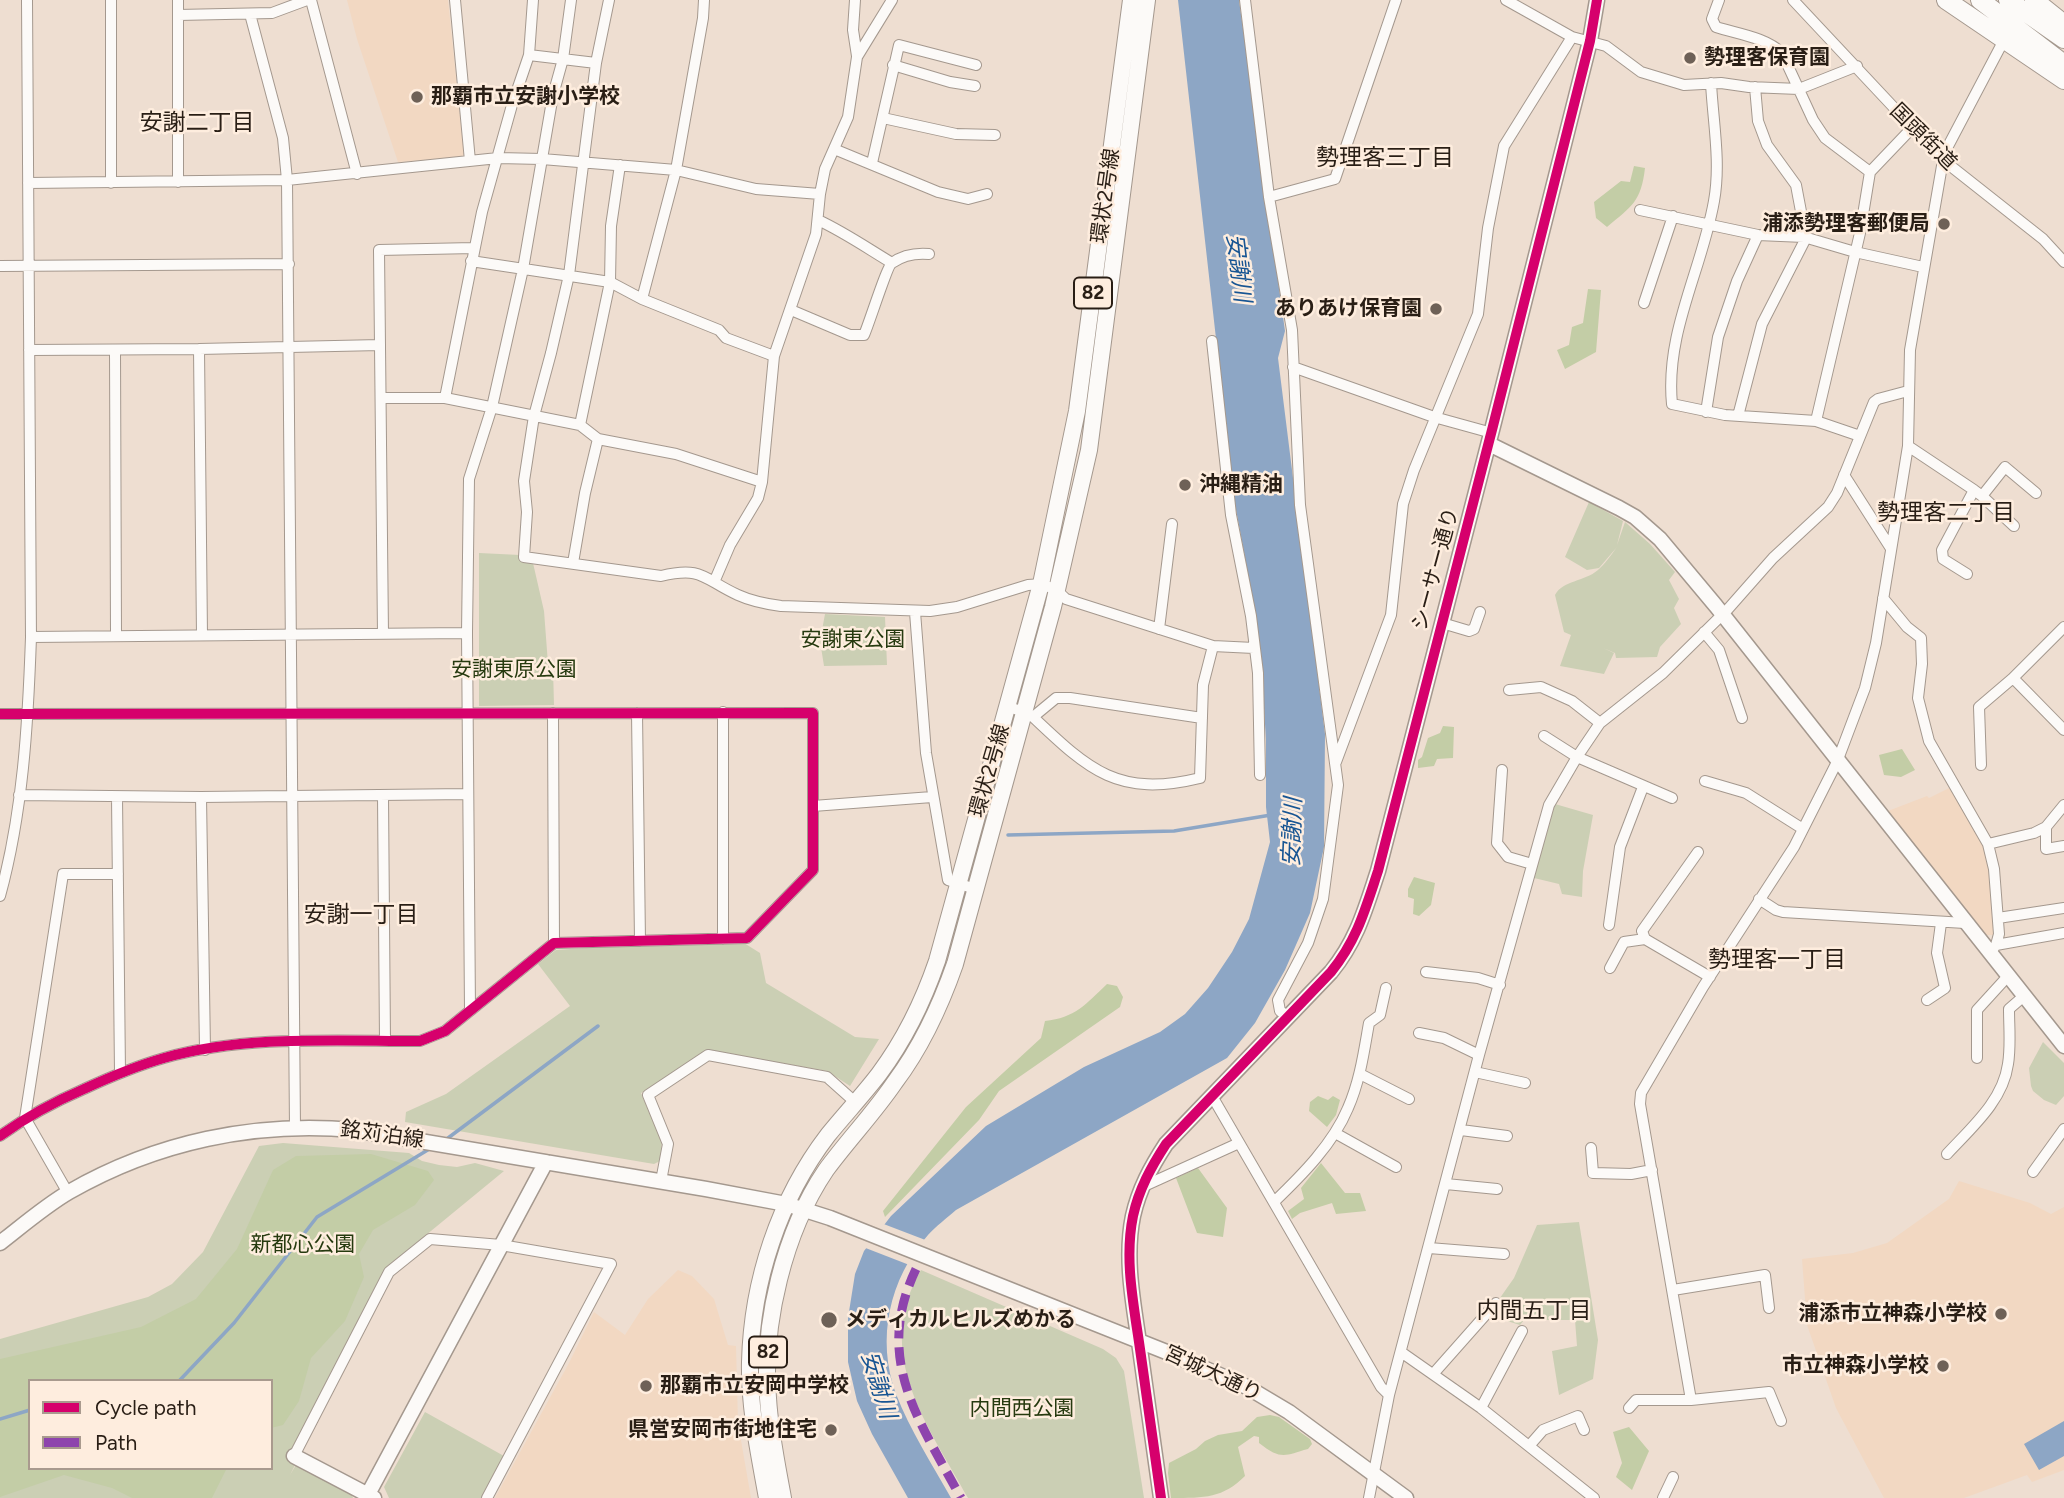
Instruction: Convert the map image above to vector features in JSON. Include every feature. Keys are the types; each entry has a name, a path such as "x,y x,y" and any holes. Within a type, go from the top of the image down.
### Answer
{"highway":[{"path":"1946,0 2017,12 2064,39"},
{"path":"1980,0 2064,24"},
{"path":"2017,12 2064,64"},
{"path":"2017,12 2064,80"}],"main road":[{"name":"環状2号線","path":"767,1498 751,1396 752,1325 775,1233 786,1204 827,1136 880,1072 903,1037 925,996 958,884 1041,584 1077,411 1131,0"},
{"name":"環状2号線","path":"783,1498 771,1430 766,1365 778,1290 791,1237 803,1209 826,1170 896,1082 920,1045 940,1006 955,964 975,889 1029,714 1089,450 1147,0"}],"street":[{"path":"0,896 19,795 29,715 31,637 27,0"},
{"path":"111,0 111,183"},
{"path":"178,0 178,182"},
{"path":"178,15 272,13 309,0 357,174"},
{"path":"455,0 470,161"},
{"path":"445,398 474,248 512,105 529,55 533,0"},
{"path":"470,1010 467,713 469,479 492,407 523,269 553,94 563,59 571,0"},
{"path":"609,0 596,64 569,275 534,416 524,481 527,512 524,557 661,576 680,571 692,572 765,604 915,612 957,607 1028,585 1041,584 1057,590 1066,599 1213,646 1254,648"},
{"path":"642,299 676,170 704,0"},
{"path":"715,580 730,545 758,498 762,482 774,356 816,234 825,169 848,117 857,57 853,30 855,0"},
{"path":"857,57 892,0"},
{"path":"1245,0 1269,197 1292,330 1300,505 1338,785 1323,899 1308,943 1278,1000 1280,1011 1289,1017"},
{"path":"1269,197 1335,179 1396,0"},
{"path":"1506,0 1572,37 1606,46 1641,72 1684,85 1721,83 1799,89 1857,66"},
{"name":"シーサー通り","path":"1161,1498 1132,1284 1130,1241 1142,1187 1166,1144 1331,972 1353,943 1360,928 1378,871 1490,438 1590,41 1597,0"},
{"path":"1719,0 1712,19 1716,27 1777,48 1782,53 1813,120 1825,138 1870,172"},
{"name":"国頭街道","path":"1793,0 1943,160 2043,239 2064,262"},
{"path":"1691,1400 1640,1104 1641,1093 1710,977 1794,847 1837,762 1871,667 1908,446 1910,350 1943,160 2017,12"},
{"path":"250,14 283,138 287,180 295,1128"},
{"path":"1336,762 1391,615 1403,504 1434,417 1478,313 1488,228 1504,146 1572,37"},
{"path":"872,163 899,45 976,65"},
{"path":"529,55 596,64"},
{"path":"893,65 950,82 975,86"},
{"path":"1711,83 1717,179 1708,223 1679,322 1670,384 1672,404 1738,416 1815,421 1860,436"},
{"path":"1738,416 1762,324 1806,238 1796,185 1767,145 1758,121 1755,87"},
{"path":"883,118 956,134 995,135"},
{"path":"1815,421 1855,252 1870,172 1912,128"},
{"path":"834,149 938,192 968,199 987,194"},
{"path":"28,183 287,180 498,158 676,170 756,189 820,194"},
{"path":"580,425 610,282 611,226 620,165"},
{"path":"1640,210 1758,234 1806,238 1923,267"},
{"path":"1644,303 1673,216"},
{"path":"818,220 846,233 856,243 892,263"},
{"path":"1706,412 1718,337 1737,281 1758,234"},
{"path":"383,634 379,250 474,248"},
{"path":"790,310 850,335 863,335 879,298 887,268 892,263 916,253 929,254"},
{"path":"471,261 610,282 642,299 719,330 726,338 774,356"},
{"path":"0,267 289,264"},
{"path":"1212,341 1231,515 1251,616 1258,673 1260,775"},
{"path":"30,350 380,345"},
{"path":"199,349 202,635"},
{"path":"115,350 116,635"},
{"path":"1293,367 1490,438 1634,517 1660,539 1965,923 1993,949 2008,976 2064,1046"},
{"path":"1369,1498 1389,1395 1549,804 1601,723 1657,678 1722,614 1773,558 1828,507 1837,493 1872,406 1878,399 1908,391"},
{"path":"381,398 445,398 580,425 598,439 676,454 762,482"},
{"path":"573,563 584,493 598,439"},
{"path":"1908,446 1978,493 2014,526"},
{"path":"1967,574 1943,559 1942,550 1978,493 2005,467 2036,494"},
{"path":"1844,475 1890,547"},
{"path":"1159,629 1172,524"},
{"path":"1883,597 1907,627 1921,638 1922,664 1918,698 1929,740 1988,845 1994,869 1999,934 1993,949"},
{"path":"915,612 926,753 948,880 975,889"},
{"path":"1442,623 1469,631 1474,629 1480,612"},
{"path":"1981,765 1979,706 2064,627"},
{"path":"1704,632 1719,650 1742,718"},
{"path":"31,637 467,633"},
{"path":"1007,707 1029,714 1084,764 1117,780 1153,785 1200,778 1203,685 1213,646"},
{"path":"2013,677 2062,724"},
{"path":"1509,690 1541,687 1572,701 1601,723"},
{"path":"1029,714 1056,698 1202,718"},
{"path":"723,712 723,939"},
{"path":"553,713 554,943"},
{"path":"637,713 640,941"},
{"path":"0,714 813,713 813,870 747,938 554,943 445,1031 432,1038 420,1041 294,1041 205,1050 166,1057 120,1072 25,1118 0,1136"},
{"path":"1544,736 1577,757 1672,798"},
{"path":"1502,770 1497,843 1508,857 1532,864"},
{"path":"1704,781 1745,793 1802,829"},
{"path":"1609,925 1620,847 1643,787"},
{"path":"19,795 201,797 468,794"},
{"path":"383,796 386,1041"},
{"path":"117,797 120,1072"},
{"path":"201,797 205,1050"},
{"path":"813,806 932,797"},
{"path":"1988,845 2034,833 2046,827 2064,805"},
{"path":"2046,827 2046,849 2064,846"},
{"path":"1645,939 1642,931 1698,852"},
{"path":"68,1193 25,1118 63,874 118,874"},
{"path":"1759,900 1783,912 1965,923"},
{"path":"1998,918 2064,908"},
{"path":"1927,1000 1945,988 1937,953 1941,923"},
{"path":"1993,949 2064,933"},
{"path":"1610,968 1624,942 1645,939 1710,977"},
{"path":"1426,972 1478,978 1500,985"},
{"path":"1977,1058 1977,1010 2008,976"},
{"path":"1274,1202 1335,1133 1348,1108 1360,1074 1369,1023 1380,1015 1386,988"},
{"path":"1947,1154 1985,1112 2002,1087 2008,1065 2009,1009 2024,996"},
{"path":"1419,1033 1444,1038 1479,1055"},
{"path":"662,1181 668,1144 648,1096 708,1055 827,1077 855,1102"},
{"path":"1475,1072 1525,1083"},
{"path":"1360,1074 1409,1099"},
{"path":"1212,1096 1381,1387 1389,1395"},
{"name":"銘苅泊線","path":"0,1243 68,1193 132,1162 188,1143 242,1132 295,1128 354,1130 419,1140 662,1181 803,1209"},
{"path":"2034,1172 2064,1129"},
{"path":"1461,1130 1507,1136"},
{"path":"1335,1133 1396,1167"},
{"path":"1142,1187 1239,1143"},
{"path":"1591,1149 1593,1173 1631,1174 1652,1170"},
{"path":"487,1498 611,1264 502,1245 430,1239 389,1272 294,1456 369,1497 502,1245 546,1162"},
{"path":"1446,1184 1497,1189"},
{"name":"宮城大通り","path":"803,1209 864,1230 1247,1387 1289,1412 1406,1498"},
{"path":"1429,1248 1504,1254"},
{"path":"1673,1290 1765,1275 1769,1308"},
{"path":"1434,1373 1496,1303"},
{"path":"1481,1408 1522,1331"},
{"path":"1401,1352 1481,1408 1594,1498"},
{"path":"1629,1408 1636,1400 1691,1400 1769,1392 1781,1421"},
{"path":"1529,1446 1543,1430 1578,1416 1584,1430"},
{"path":"1664,1498 1673,1477"}],"shaded area":[{"name":"那覇市立安謝小学校","path":"347,0 448,0 464,154 461,158 398,162 357,39"},
{"path":"1951,787 1985,846 1992,872 1994,935 1983,935 1888,811 1927,796 1929,798"},
{"name":"市立神森小学校","path":"1959,1181 2030,1203 2051,1214 2064,1207 2064,1470 2032,1482 2027,1475 1964,1498 1884,1498 1836,1408 1807,1325 1802,1259 1853,1253 1887,1243 1949,1199"},
{"name":"那覇市立安岡中学校","path":"678,1270 692,1276 714,1299 728,1345 736,1346 738,1423 751,1498 495,1498 594,1312 625,1335 648,1299"}],"green space":[{"path":"1634,166 1645,168 1638,196 1629,208 1607,227 1596,218 1594,202 1621,181 1630,182"},
{"path":"1588,289 1601,290 1596,352 1565,369 1557,350 1569,345 1572,327 1583,323"},
{"path":"1589,502 1623,521 1617,545 1625,522 1650,544 1675,572 1669,580 1679,599 1674,608 1681,624 1660,647 1657,657 1616,658 1615,653 1603,648 1614,653 1604,674 1560,666 1571,635 1564,632 1555,595 1563,586 1598,570 1617,547 1599,568 1587,570 1565,557"},
{"name":"安謝東原公園","path":"479,553 520,555 520,560 533,563 544,611 548,664 553,668 554,705 479,706"},
{"name":"安謝東公園","path":"825,614 885,617 887,665 824,666 820,641"},
{"path":"1443,726 1454,727 1453,758 1437,759 1434,766 1418,768 1418,760 1422,757 1428,738 1440,733"},
{"path":"1902,749 1915,770 1901,777 1884,775 1879,755"},
{"path":"1555,804 1593,815 1583,871 1582,897 1562,894 1559,884 1534,878"},
{"path":"1414,877 1435,883 1431,905 1419,916 1413,914 1414,899 1408,897 1408,889"},
{"path":"736,938 760,953 766,983 855,1037 879,1039 850,1086 827,1071 707,1050 641,1093 662,1142 660,1161 654,1164 405,1122 406,1112 446,1094 570,1006 538,964 556,950"},
{"path":"1107,984 1117,986 1123,997 1120,1007 999,1091 979,1120 885,1217 883,1211 966,1107 1041,1038 1045,1021 1072,1013"},
{"path":"2043,1042 2064,1063 2064,1096 2056,1105 2044,1100 2031,1086 2029,1068"},
{"path":"1318,1096 1328,1100 1333,1096 1340,1100 1336,1115 1327,1127 1309,1111 1310,1102"},
{"name":"新都心公園","path":"283,1143 409,1153 422,1161 439,1165 457,1167 475,1163 504,1171 392,1263 287,1458 296,1463 290,1475 297,1463 351,1493 353,1498 0,1498 0,1339 148,1297 172,1284 203,1252 259,1146"},
{"name":"新都心公園","path":"371,1154 428,1171 434,1180 415,1205 373,1230 359,1254 364,1277 345,1321 311,1358 299,1401 283,1425 273,1428 273,1379 28,1379 28,1470 226,1470 212,1498 132,1498 112,1488 64,1475 0,1497 0,1359 141,1327 196,1299 237,1249 273,1170 296,1156"},
{"path":"1321,1163 1345,1193 1360,1193 1366,1211 1336,1214 1332,1203 1300,1213 1292,1219 1288,1211 1304,1199 1301,1188"},
{"path":"1198,1168 1227,1208 1223,1237 1197,1233 1176,1178"},
{"path":"1579,1222 1598,1340 1593,1379 1559,1395 1552,1351 1577,1346 1575,1320 1524,1320 1520,1325 1488,1315 1514,1278 1537,1225"},
{"name":"内間西公園","path":"921,1270 1103,1349 1116,1358 1124,1371 1144,1498 968,1498 923,1416 911,1388 904,1360 902,1331 907,1301"},
{"path":"425,1412 504,1456 481,1498 389,1498 384,1487"},
{"path":"1257,1417 1279,1417 1310,1439 1312,1444 1308,1449 1284,1455 1267,1449 1259,1443 1259,1437 1254,1436 1238,1447 1245,1476 1229,1489 1194,1498 1171,1498 1169,1463 1196,1449 1205,1441 1218,1435 1242,1431"},
{"path":"1629,1427 1649,1451 1632,1490 1616,1477 1622,1463 1613,1432"}],"water":[{"name":"安謝川","path":"1178,0 1239,0 1285,331 1278,358 1325,734 1324,847 1310,913 1285,970 1255,1023 1227,1058 956,1210 931,1232 915,1252 895,1290 890,1310 887,1352 890,1373 908,1421 951,1498 908,1498 857,1401 848,1362 848,1318 855,1274 864,1251 891,1216 986,1126 1084,1067 1160,1032 1185,1014 1208,988 1232,952 1249,919 1270,842 1266,807 1266,740 1261,660 1255,611 1234,499"},
{"path":"2064,1421 2064,1456 2039,1470 2024,1444"}],"pier":[{"path":"881,1223 928,1241 912,1266 863,1247"}],"waterway":[{"name":"安謝川","path":"1008,835 1174,831 1271,815"},
{"path":"444,1141 598,1026"},
{"path":"181,1379 234,1323 317,1217 431,1148"},
{"path":"0,1419 28,1411"}],"marked path":[{"path":"916,1269 904,1301 899,1332 900,1360 917,1415 961,1498"}],"cycle path":[{"path":"1161,1498 1131,1283 1129,1249 1133,1216 1146,1178 1166,1144 1331,972 1354,936 1364,912 1378,871 1493,426 1590,41 1597,0"},
{"path":"0,714 813,713 813,870 747,938 554,943 445,1031 420,1041 291,1041 195,1051 154,1061 104,1080 40,1110 0,1136"}],"place":[{"name":"勢理客保育園","path":"1690,58"},
{"name":"那覇市立安謝小学校","path":"417,97"},
{"name":"浦添勢理客郵便局","path":"1944,224"},
{"name":"ありあけ保育園","path":"1436,309"},
{"name":"沖縄精油","path":"1185,485"},
{"name":"浦添市立神森小学校","path":"2001,1314"},
{"name":"メディカルヒルズめかる","path":"829,1320"},
{"name":"市立神森小学校","path":"1943,1366"},
{"name":"那覇市立安岡中学校","path":"646,1386"},
{"name":"県営安岡市街地住宅","path":"831,1430"}],"district":[{"name":"安謝二丁目","path":"197,123"},
{"name":"勢理客三丁目","path":"1385,158"},
{"name":"勢理客二丁目","path":"1946,513"},
{"name":"安謝一丁目","path":"361,915"},
{"name":"勢理客一丁目","path":"1777,960"},
{"name":"内間五丁目","path":"1534,1311"}]}
